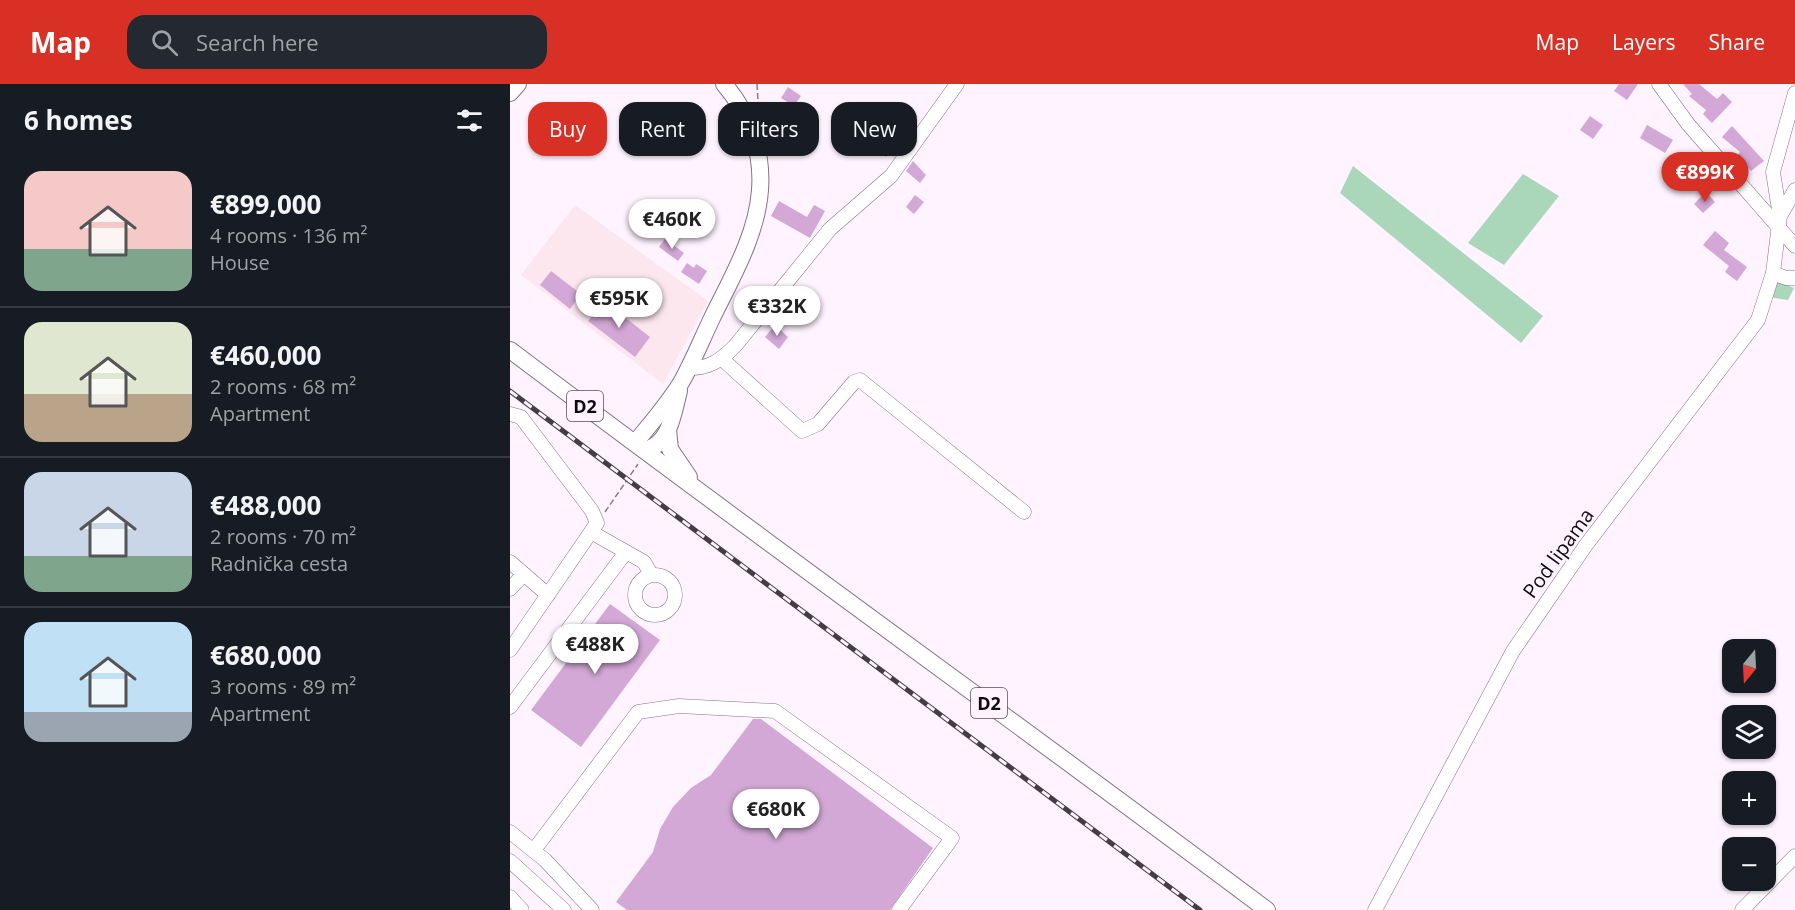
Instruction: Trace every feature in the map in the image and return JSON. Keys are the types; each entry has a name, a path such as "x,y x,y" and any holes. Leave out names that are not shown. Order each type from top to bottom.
{"main road":[{"path":"510,93 518,84"},
{"path":"639,446 685,375 746,245 760,191 760,167 749,121 724,84"},
{"name":"D2","path":"510,350 904,645 1060,755 1267,910"},
{"path":"639,446 660,443 668,430 685,375"},
{"path":"668,430 668,442 674,456 709,500"}],"street":[{"path":"685,375 722,359 735,346 830,229 891,176 957,84"},
{"path":"1659,84 1688,124 1779,223 1795,246"},
{"path":"1779,223 1773,172 1795,93"},
{"path":"1779,223 1795,190"},
{"name":"Pod lipama","path":"1374,910 1513,651 1586,545 1758,320 1773,273 1779,223"},
{"path":"1773,273 1786,278 1795,278"},
{"path":"722,359 802,431 818,424 854,382 860,380 1024,512"},
{"path":"510,650 594,527 592,511 521,417 512,414"},
{"path":"594,527 626,552 644,562 651,574"},
{"path":"510,707 626,552"},
{"path":"510,562 548,595"},
{"path":"510,589 524,574"},
{"path":"534,850 578,781 634,716 644,709 679,706 775,711 952,838 899,910"},
{"path":"510,832 534,850 592,910"},
{"path":"1742,910 1795,856"},
{"path":"510,861 564,910"},
{"path":"510,897 522,910"}],"path":[{"path":"594,527 629,480 639,446"}],"shaded area":[{"path":"575,205 708,301 663,384 521,275"}],"green space":[{"path":"1353,166 1543,316 1521,343 1340,193"},
{"path":"1523,174 1559,196 1504,265 1468,243"},
{"path":"1775,280 1794,288 1788,300 1774,298 1770,294"}],"building":[{"path":"1619,84 1638,84 1627,100 1614,91"},
{"path":"1683,84 1699,84 1717,99 1723,93 1732,102 1712,123 1703,114 1706,110 1689,96 1692,94"},
{"path":"788,87 801,96 797,102 788,102 781,98"},
{"path":"1590,116 1603,125 1593,139 1580,130"},
{"path":"1647,125 1673,140 1665,153 1640,138"},
{"path":"1732,126 1764,161 1751,171 1737,155 1740,152 1722,137"},
{"path":"913,161 926,175 920,183 906,171"},
{"path":"1706,192 1715,202 1703,213 1694,204"},
{"path":"915,195 924,202 914,214 906,207"},
{"path":"779,201 807,217 814,205 825,211 810,238 771,216"},
{"path":"1715,231 1729,243 1724,250 1747,267 1737,281 1725,272 1729,266 1703,245"},
{"path":"665,239 684,253 678,261 659,247"},
{"path":"687,263 694,268 696,264 707,271 699,284 681,272"},
{"path":"551,271 581,294 570,309 540,285"},
{"path":"604,301 650,337 635,357 588,321"},
{"path":"775,325 788,337 779,349 765,337"},
{"path":"610,604 660,640 581,747 531,710"},
{"path":"753,719 761,719 933,848 890,910 627,910 616,902 653,852 660,829 673,807 691,788 711,775"}],"railway":[{"path":"510,391 1200,910"}]}
